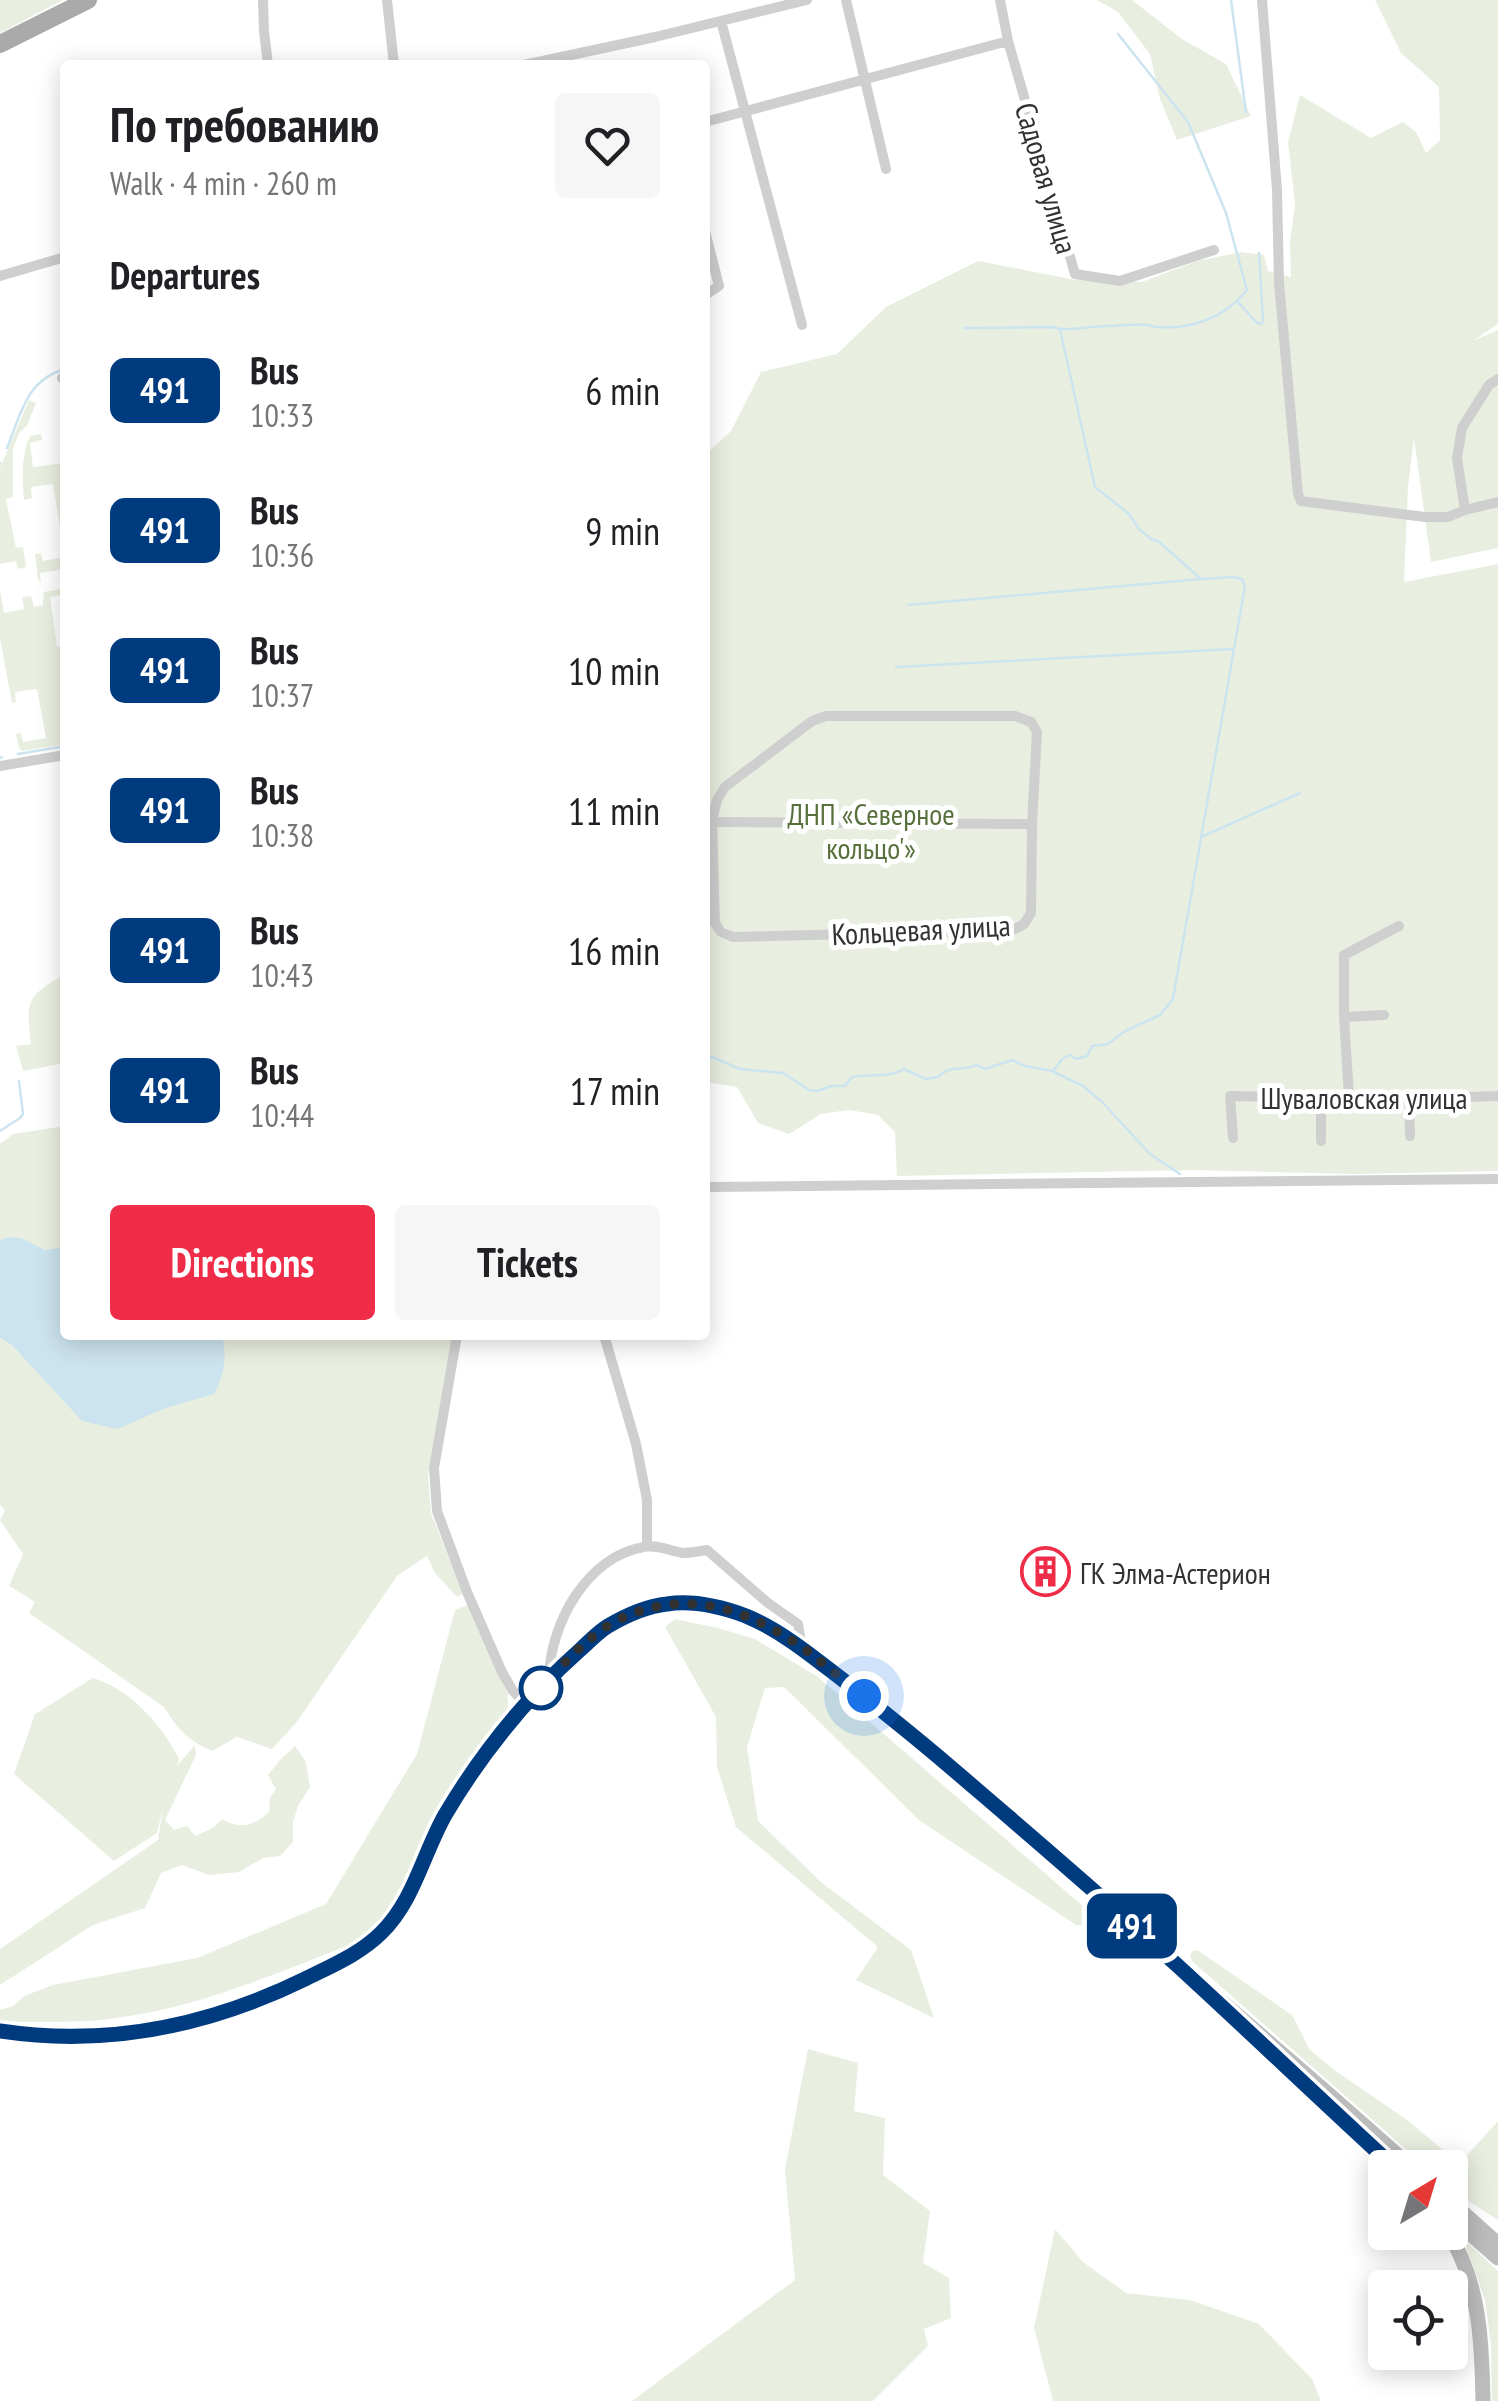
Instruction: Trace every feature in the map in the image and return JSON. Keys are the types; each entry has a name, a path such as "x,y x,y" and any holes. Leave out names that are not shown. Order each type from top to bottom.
{"main road":[{"path":"0,44 88,0"},
{"path":"0,2030 38,2036 98,2036 192,2022 286,1988 366,1946 400,1910 444,1818 484,1758 549,1679 606,1627 637,1612 668,1604 699,1604 752,1618 802,1648 900,1724 1392,2150"},
{"path":"1176,1964 1376,2150"},
{"path":"1468,2210 1498,2227"},
{"path":"1468,2216 1498,2244"},
{"path":"1468,2232 1498,2258"},
{"path":"1457,2250 1476,2302 1482,2344 1483,2401"}],"street":[{"path":"264,0 267,60"},
{"path":"386,0 393,60"},
{"path":"572,60 808,0"},
{"path":"846,0 886,169"},
{"name":"Садовая улица","path":"1000,0 1008,41 1075,274 1120,281 1214,250"},
{"path":"1262,0 1277,190 1279,282 1298,494 1308,502 1406,516 1448,517 1498,502"},
{"path":"720,22 802,325"},
{"path":"710,121 1008,41"},
{"path":"710,250 720,286 710,292"},
{"path":"0,276 60,258"},
{"path":"1465,510 1458,458 1462,428 1489,385 1498,379"},
{"name":"Кольцевая улица","path":"710,818 725,787 812,721 826,716 1015,716 1030,722 1037,732 1031,913 1024,924 1013,930 733,937 721,932 715,923 710,838"},
{"path":"0,766 60,755"},
{"path":"710,821 1032,824"},
{"path":"1350,1098 1344,955 1399,926"},
{"path":"1344,1017 1384,1015"},
{"name":"Шуваловская улица","path":"1233,1138 1230,1096 1409,1100 1498,1096"},
{"path":"1320,1141 1321,1098"},
{"path":"1409,1100 1410,1136"},
{"path":"710,1187 1498,1180"},
{"path":"456,1340 434,1468 437,1511 466,1592 502,1672 526,1704"},
{"path":"605,1340 640,1463 647,1500 647,1546"},
{"path":"549,1679 552,1646 572,1601 594,1573 618,1555 647,1546 686,1553 707,1550 798,1624 802,1648"}],"green space":[{"path":"0,0 63,0 0,33"},
{"path":"1097,0 1132,0 1182,39 1226,64 1251,116 1177,140 1160,99 1150,54 1118,12"},
{"name":"ДНП «Северное кольцо'»","path":"1375,0 1498,0 1498,324 1473,341 1498,330 1498,548 1431,562 1414,438 1404,582 1498,564 1498,1171 1353,1174 1193,1170 897,1176 895,1132 878,1115 849,1110 821,1114 789,1134 758,1123 737,1087 710,1083 710,450 731,431 761,372 837,354 886,307 978,261 1076,280 1142,282 1197,261 1241,252 1264,255 1268,271 1291,277 1295,204 1288,142 1300,95 1371,138 1403,122 1416,132 1426,153 1440,140 1439,87 1401,53"},
{"path":"29,400 36,403 13,449 13,497 6,499 16,548 23,547 26,567 18,569 16,561 0,564 0,468"},
{"path":"41,434 42,440 30,443 33,467 60,464 60,527 53,484 31,487 32,498 24,500 25,452 30,436"},
{"path":"41,553 43,561 60,558 60,570 40,573 41,582 35,554"},
{"path":"60,589 60,595 50,597 57,647 60,647 60,745 22,751 16,734 21,733 23,742 46,738 37,689 15,692 16,702 12,703 0,638 0,590 4,613 24,609 22,597 31,596 34,607 43,605 44,592"},
{"path":"60,977 60,1064 23,1071 16,1046 31,1044 29,1009 43,988"},
{"path":"60,1127 60,1248 41,1249 15,1237 0,1240 0,1144 13,1134"},
{"path":"60,1336 60,1340 452,1340 428,1475 431,1513 463,1594 457,1597 435,1573 427,1556 397,1576 296,1723 272,1749 237,1737 212,1751 197,1743 179,1728 164,1707 29,1613 35,1602 9,1586 23,1554 0,1520 5,1510 0,1505 0,1338 13,1345"},
{"path":"468,1605 508,1694 508,1710 441,1802 394,1903 367,1933 352,1944 294,1967 177,2006 102,2020 0,2022 0,2010 53,1985 197,1958 326,1904 417,1754 455,1610"},
{"path":"675,1619 755,1639 818,1677 1106,1926 1076,1925 919,1820 784,1687 765,1688 747,1747 758,1821 821,1882 911,1950 934,2018 856,1980 878,1947 736,1827 717,1767 716,1717 665,1627"},
{"path":"93,1678 119,1690 144,1710 172,1746 179,1759 177,1766 195,1745 196,1755 165,1820 174,1830 187,1826 196,1836 222,1819 241,1825 263,1817 269,1812 270,1798 276,1789 268,1775 295,1746 306,1762 310,1787 293,1822 293,1842 280,1856 263,1858 239,1872 209,1875 182,1865 161,1873 145,1908 93,1925 0,1985 0,1949 158,1840 163,1808 157,1833 114,1861 14,1774 35,1714"},
{"path":"1197,1950 1292,2015 1310,2050 1443,2150 1407,2150 1193,1962 1192,1951"},
{"path":"808,2049 858,2063 854,2111 885,2118 883,2175 930,2211 923,2263 949,2278 951,2318 924,2329 928,2346 873,2401 632,2401 795,2280 785,2169"},
{"path":"1498,2121 1498,2220 1468,2201 1468,2154"},
{"path":"1055,2229 1083,2262 1126,2293 1190,2300 1259,2324 1312,2379 1321,2401 1053,2401 1034,2328"},
{"path":"1468,2245 1498,2271 1498,2401 1492,2401 1485,2300"}],"water":[{"path":"21,1238 45,1250 60,1248 60,1340 223,1340 224,1365 214,1394 166,1408 117,1429 82,1421 12,1345 0,1338 0,1240"}],"waterway":[{"path":"1231,0 1246,112"},
{"path":"1060,329 1194,324 1218,315 1247,290 1226,213 1188,122 1118,34"},
{"path":"1238,302 1261,324 1259,253"},
{"path":"964,328 1060,329 1095,487 1200,578"},
{"path":"7,448 33,390 60,371"},
{"path":"710,1056 740,1069 783,1073 809,1090 818,1091 845,1086 852,1077 886,1075 904,1069 926,1079 952,1069 976,1065 985,1069 1012,1060 1053,1071 1062,1059 1070,1055 1076,1059 1087,1056 1092,1046 1108,1044 1125,1031 1160,1015 1173,999 1245,586 1242,579 1201,579 908,605"},
{"path":"896,667 1234,649"},
{"path":"18,754 60,747"},
{"path":"1201,837 1300,793"},
{"path":"1054,1072 1083,1086 1150,1154 1180,1174"},
{"path":"0,1131 23,1114 19,1081"}],"bus line":[{"name":"491","path":"0,2031 68,2038 114,2036 192,2022 286,1988 366,1946 400,1910 444,1818 484,1758 558,1670 606,1627 637,1612 668,1604 699,1604 752,1618 784,1636 900,1724 1176,1964 1375,2150"}],"place":[{"name":"ГК Элма-Астерион","path":"1045,1572"}],"route":[{"path":"541,1688 606,1627 637,1612 668,1604 699,1604 752,1618 802,1648 864,1696"}]}
